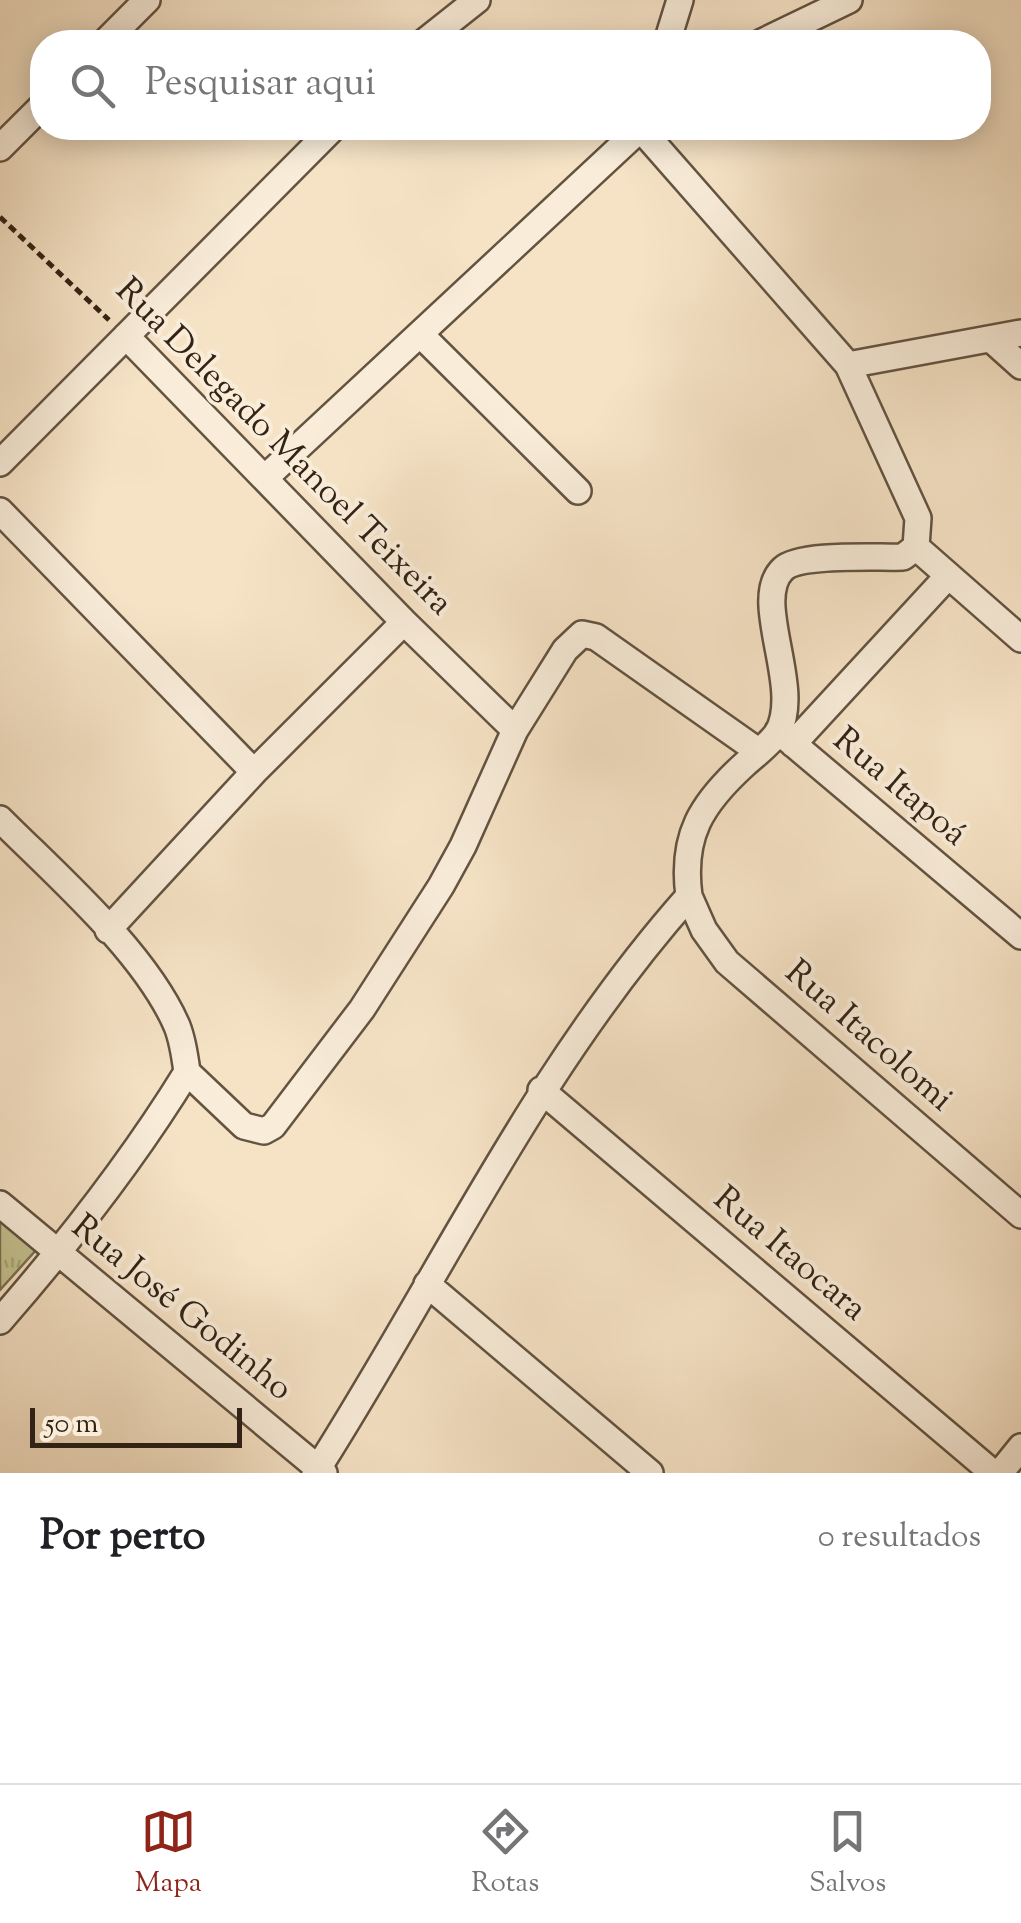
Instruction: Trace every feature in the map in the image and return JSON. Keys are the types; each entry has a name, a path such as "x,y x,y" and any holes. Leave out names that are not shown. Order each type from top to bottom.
{"street":[{"path":"117,30 147,0"},
{"path":"439,30 477,0"},
{"path":"671,30 680,0"},
{"path":"787,30 848,0"},
{"path":"0,148 30,118"},
{"path":"0,463 322,140"},
{"path":"264,478 627,140"},
{"path":"651,140 848,365 918,518 916,547 903,557 801,560 779,572 771,588 784,675 786,738"},
{"path":"848,365 1021,333"},
{"path":"420,334 578,492"},
{"name":"Rua Delegado Manoel Teixeira","path":"126,336 404,622 515,730"},
{"path":"992,340 1021,366"},
{"path":"0,511 254,772"},
{"path":"916,547 1021,640"},
{"path":"319,1471 541,1090 644,946 689,896 684,864 694,827 721,786 758,751 786,738 948,576"},
{"path":"108,930 254,772 404,622"},
{"path":"0,818 108,930 163,1002 177,1027 187,1072 244,1126 264,1131 273,1126 362,1009 441,886 515,730 565,650 582,634 596,637 758,751"},
{"name":"Rua Itapoá","path":"786,738 1021,936"},
{"name":"Rua Itacolomi","path":"689,896 704,930 728,962 1021,1215"},
{"path":"0,1321 58,1254 187,1072"},
{"name":"Rua Itaocara","path":"541,1090 996,1473"},
{"name":"Rua José Godinho","path":"0,1204 319,1471"},
{"path":"428,1284 650,1473"},
{"path":"996,1473 1021,1447"}],"path":[{"name":"Rua Delegado Manoel Teixeira","path":"0,217 126,336"}],"green space":[{"path":"0,1221 37,1249 0,1290"}]}
